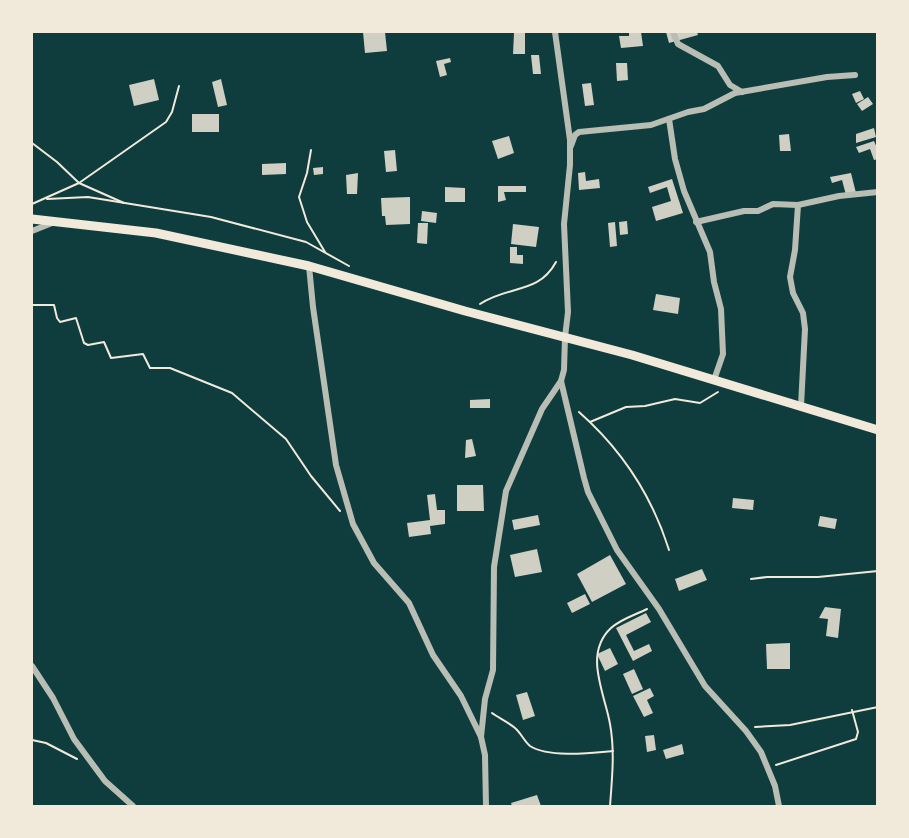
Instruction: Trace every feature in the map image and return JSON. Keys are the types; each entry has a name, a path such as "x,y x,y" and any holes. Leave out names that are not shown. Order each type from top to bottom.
{"main road":[{"path":"32,219 156,233 309,266 632,355 878,430"}],"street":[{"path":"481,737 492,670 494,567 506,491 542,409 561,381 564,370 568,312 564,224 570,149 555,32"},
{"path":"673,32 678,44 718,66 730,85 743,92"},
{"path":"570,149 575,135 579,132 651,125 705,109 735,93 827,77 855,75"},
{"path":"669,119 675,159 696,222 710,252 721,309 723,354 714,380"},
{"path":"696,222 744,211 758,211 773,204 798,205 838,196 878,192"},
{"path":"798,205 795,250 790,277 793,292 803,314 805,329 801,406"},
{"path":"32,231 55,222"},
{"path":"309,266 332,446 353,524 374,563 409,603 433,655 461,696 481,737 485,755 486,807"},
{"path":"561,381 588,492 617,550 656,605 705,686 743,728 761,752 775,786 779,807"},
{"path":"32,666 53,698 74,740 105,781 133,807"}],"path":[{"path":"32,204 79,183 166,122 172,112 179,86"},
{"path":"32,143 79,183 130,205"},
{"path":"311,150 307,173 299,197 307,222 325,252"},
{"path":"46,199 88,197 211,217 306,242 349,266"},
{"path":"462,310 478,305 490,297 533,285 544,279 564,246"},
{"path":"32,305 54,305 60,322 76,318 84,343 87,345 104,342 111,358 143,354 150,368 170,368 232,393 286,439 311,476 344,516"},
{"path":"590,422 626,407 645,406 675,399 700,403 731,385"},
{"path":"565,400 590,422 627,462 653,510 669,550"},
{"path":"751,579 878,572"},
{"path":"610,807 613,751 610,724 597,667 597,654 606,633 612,627 656,605"},
{"path":"743,728 790,725 852,710 878,707"},
{"path":"484,708 516,729 532,747 559,753 613,751"},
{"path":"767,768 856,739 858,732 852,710"},
{"path":"32,740 46,743 70,754 79,761"}],"building":[{"path":"363,32 385,32 387,51 365,53"},
{"path":"629,32 641,32 643,46 621,48 619,36 629,36"},
{"path":"666,32 697,32 698,35 669,43"},
{"path":"514,33 525,33 525,54 513,54"},
{"path":"531,55 539,55 541,74 533,74"},
{"path":"450,58 451,62 444,64 447,75 440,77 436,61"},
{"path":"616,63 627,63 628,80 617,81"},
{"path":"154,79 159,100 134,106 129,85"},
{"path":"221,79 227,105 218,107 212,82"},
{"path":"591,83 594,105 585,106 582,84"},
{"path":"860,91 864,99 856,103 852,94"},
{"path":"868,97 873,104 862,111 857,104"},
{"path":"192,114 219,114 219,132 192,132"},
{"path":"874,128 876,137 856,143 856,134"},
{"path":"789,134 791,151 780,151 779,135"},
{"path":"509,136 514,153 498,159 492,141"},
{"path":"874,141 878,150 878,159 874,160 870,149 859,153 856,147"},
{"path":"395,150 397,171 386,172 384,151"},
{"path":"286,163 286,174 262,175 262,164"},
{"path":"323,167 323,174 314,175 313,168"},
{"path":"585,172 586,181 599,179 600,188 579,190 578,173"},
{"path":"358,173 357,194 347,194 346,175"},
{"path":"851,173 856,193 846,195 842,180 832,183 830,177"},
{"path":"672,179 683,213 656,221 652,207 671,201 667,187 650,193 648,187"},
{"path":"498,186 526,186 526,192 504,192 506,200 498,202"},
{"path":"445,187 465,188 465,202 445,202"},
{"path":"410,197 410,224 386,225 385,216 382,216 381,198"},
{"path":"422,211 437,213 436,223 421,221"},
{"path":"627,221 628,234 620,235 619,222"},
{"path":"615,222 617,246 610,247 608,223"},
{"path":"418,223 428,223 427,244 417,243"},
{"path":"513,224 539,227 536,247 511,244"},
{"path":"510,247 517,247 517,255 523,255 523,264 510,263"},
{"path":"656,294 680,298 678,314 653,310"},
{"path":"490,399 490,408 470,408 470,400"},
{"path":"472,439 476,456 465,458 466,440"},
{"path":"457,485 483,485 484,511 457,511"},
{"path":"435,494 437,510 445,510 445,524 430,526 431,534 409,537 407,523 430,520 427,495"},
{"path":"733,498 754,500 753,510 732,508"},
{"path":"538,515 540,525 514,530 512,520"},
{"path":"820,516 837,519 835,529 818,526"},
{"path":"537,549 542,572 515,577 510,555"},
{"path":"610,555 626,584 592,602 577,574"},
{"path":"702,569 707,580 679,591 675,579"},
{"path":"585,594 590,604 572,613 567,603"},
{"path":"825,607 841,609 838,638 826,636 828,619 819,618"},
{"path":"646,613 651,622 626,635 634,651 649,644 652,651 633,661 616,628"},
{"path":"790,643 790,669 767,669 766,644"},
{"path":"610,648 618,664 605,671 597,654"},
{"path":"634,669 643,689 632,694 623,674"},
{"path":"650,688 654,696 647,700 653,713 644,717 633,696"},
{"path":"527,692 535,716 523,720 516,695"},
{"path":"654,735 656,750 647,752 645,736"},
{"path":"682,744 684,754 666,759 663,750"},
{"path":"537,795 541,806 512,806 511,803"}]}
